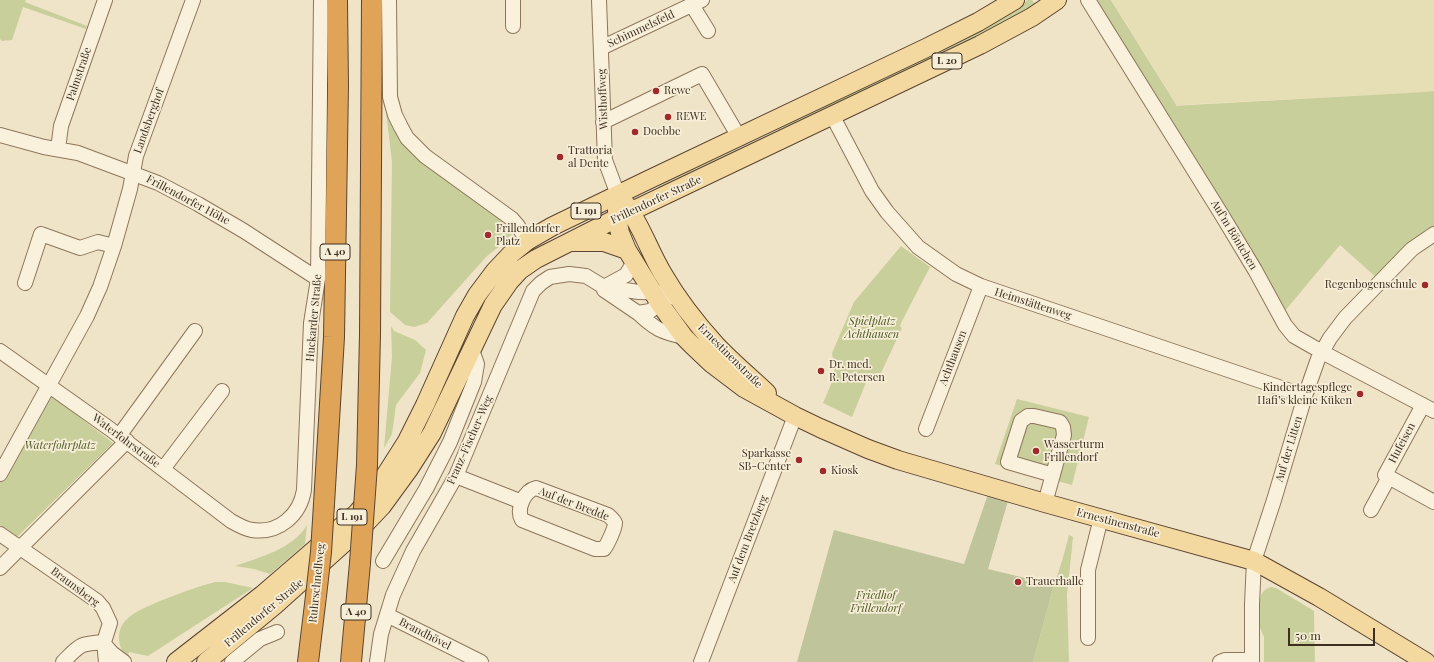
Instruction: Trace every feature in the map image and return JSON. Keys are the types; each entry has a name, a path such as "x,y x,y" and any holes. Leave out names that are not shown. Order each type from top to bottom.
{"highway":[{"name":"Ruhrschnellweg","path":"308,662 321,552 334,337 338,85 337,0"},
{"name":"A 40","path":"351,662 367,465 370,318 372,0"}],"main road":[{"name":"Frillendorfer Straße","path":"176,662 262,595 357,513 374,493 413,430 465,316 495,271 511,254 527,241 553,226 926,48 984,19 1016,0"},
{"name":"Frillendorfer Straße","path":"206,662 275,605 366,523 382,506 409,469 432,433 493,305 509,282 527,264 568,242 980,45 1032,17 1057,0"},
{"name":"Ernestinenstraße","path":"618,195 624,215 689,314 716,345 772,398 795,416"},
{"name":"Ernestinenstraße","path":"624,215 620,233 631,256 656,298 684,337 711,363 744,388 795,416 868,449 898,460 1045,503 1254,561 1319,597 1426,662"},
{"name":"L 191","path":"568,242 604,242 631,256"}],"street":[{"name":"Palmstraße","path":"58,149 61,126 105,0"},
{"name":"Landsberghof","path":"49,385 87,316 100,287 114,246 130,189 136,156 193,0"},
{"name":"Huckarder Straße","path":"252,530 263,530 279,526 291,517 303,498 311,323 318,279 322,0"},
{"path":"389,0 390,97 395,115 407,138 425,156 512,220 518,226 527,241"},
{"path":"513,0 513,26"},
{"name":"Wisthoffweg","path":"599,0 605,160 618,195"},
{"name":"Auf'm Böntchen","path":"1088,0 1220,212 1255,270 1285,325 1294,336 1428,408"},
{"path":"697,3 708,31"},
{"name":"Schimmelsfeld","path":"601,48 697,3"},
{"path":"603,122 702,74 739,137"},
{"name":"Heimstättenweg","path":"832,115 872,191 887,212 918,247 956,274 981,286 1305,396"},
{"name":"Frillendorfer Höhe","path":"0,135 44,147 78,153 158,182 244,231 318,279"},
{"path":"25,283 40,234 80,248 98,242 114,246"},
{"name":"Auf der Litten","path":"1252,661 1254,561 1314,370 1330,338 1345,318 1412,249 1434,234"},
{"path":"604,287 626,275 631,256"},
{"name":"Franz-Fischer-Weg","path":"377,662 381,634 393,595 413,551 456,476 533,291 541,282 550,277 569,274 586,276 604,287 656,298 675,293"},
{"name":"Achthausen","path":"926,429 981,286"},
{"name":"Franz-Fischer-Weg","path":"604,287 604,290 665,333 684,337"},
{"name":"Franz-Fischer-Weg","path":"638,313 650,311 656,298"},
{"path":"0,568 123,439 195,331"},
{"path":"383,561 426,489 450,442 474,382 477,364 472,350"},
{"name":"Waterfohrstraße","path":"0,351 123,439 231,521 252,530"},
{"path":"0,474 49,385"},
{"path":"163,469 222,391"},
{"name":"Hufeisen","path":"1428,408 1385,475 1432,497"},
{"name":"Auf dem Bretzberg","path":"701,662 795,416"},
{"path":"1045,503 1053,475 1064,435 1063,427 1060,422 1028,416 1021,421 1008,462 1053,475"},
{"name":"Auf der Bredde","path":"456,476 522,502"},
{"path":"1371,510 1389,477"},
{"name":"Auf der Bredde","path":"531,489 541,489 608,515 615,522 604,549 595,549 522,520 520,510 522,502 527,492 531,489"},
{"path":"1088,638 1088,570 1101,518"},
{"path":"0,534 20,548"},
{"name":"Braunsberg","path":"20,548 97,601 104,608 110,623 105,644 106,662"},
{"name":"Brandhövel","path":"387,614 461,658 481,662"},
{"path":"232,662 260,639 277,632"},
{"path":"63,662 80,645 86,643 105,644 112,653 124,662"},
{"path":"1220,662 1225,660 1252,661"}],"shaded area":[{"path":"1112,0 1434,0 1434,91 1177,105"}],"green space":[{"path":"0,0 26,0 25,2 87,26 86,29 23,7 12,40 2,41 0,39"},
{"path":"1028,0 1032,0 1037,6 1007,24 661,190 659,186 776,131 809,111 1003,16"},
{"path":"1088,0 1111,0 1177,106 1434,91 1434,228 1379,280 1340,245 1284,312"},
{"path":"384,95 390,117 512,226 513,233 487,256 427,323 414,327 405,325 390,312 392,162"},
{"name":"Spielplatz Achthausen","path":"901,246 930,267 902,321 900,326 902,328 881,373 869,375 852,417 823,403 835,375 832,353 854,302"},
{"path":"391,326 394,331 415,340 426,350 420,373 396,405 392,434 384,448 392,357"},
{"name":"Waterfohrplatz","path":"49,394 113,443 17,537 0,525 0,482"},
{"path":"1017,399 1089,417 1072,485 995,464"},
{"name":"Friedhof Frillendorf","path":"988,494 1008,501 988,569 1054,585 1033,662 797,662 834,530 964,564"},
{"path":"307,525 305,544 270,574 254,569 235,566 285,546 301,533"},
{"path":"1069,535 1073,537 1067,595 1069,662 1033,662 1054,585"},
{"path":"215,582 225,582 253,588 148,656 129,652 128,658 124,654 120,644 119,633 124,622 128,618 143,608 194,588"},
{"path":"1271,587 1276,588 1314,611 1315,662 1264,662 1264,637 1260,628 1260,599 1262,593"}],"place":[{"name":"Rewe","path":"656,91"},
{"name":"REWE","path":"668,117"},
{"name":"Doebbe","path":"635,132"},
{"name":"Trattoria al Dente","path":"560,157"},
{"name":"Frillendorfer Platz","path":"488,235"},
{"name":"Regenbogenschule","path":"1425,285"},
{"name":"Dr. med. R. Petersen","path":"821,371"},
{"name":"Kindertagespflege Hafi’s kleine Küken","path":"1360,394"},
{"name":"Wasserturm Frillendorf","path":"1036,451"},
{"name":"Sparkasse SB-Center","path":"799,460"},
{"name":"Kiosk","path":"823,471"},
{"name":"Trauerhalle","path":"1018,582"}]}
